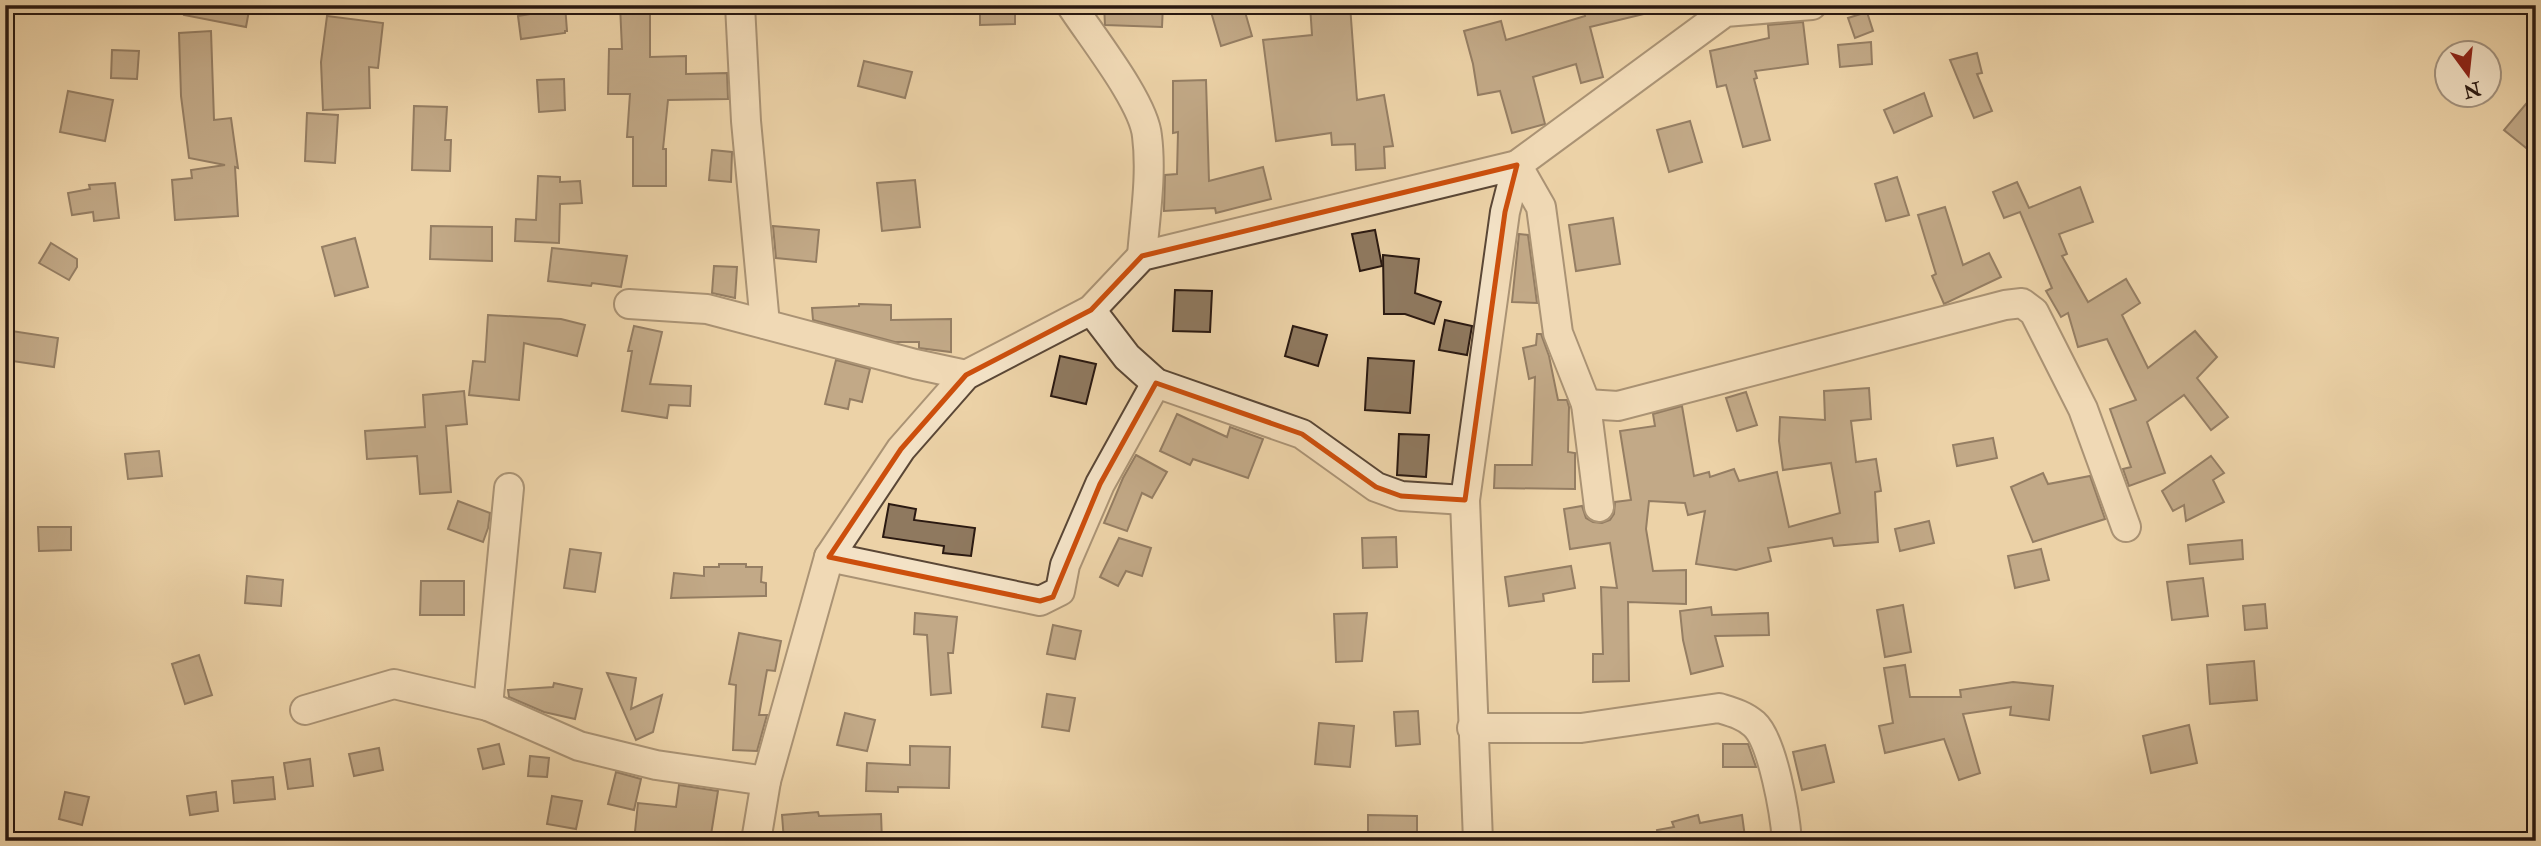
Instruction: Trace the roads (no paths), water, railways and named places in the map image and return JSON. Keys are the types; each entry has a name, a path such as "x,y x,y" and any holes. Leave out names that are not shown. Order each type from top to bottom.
{"street":[{"path":"740,5 746,121 765,324"},
{"path":"1071,5 1136,104 1147,134 1148,178 1142,256"},
{"path":"755,841 766,781 829,557 901,449 966,375 1091,310 1142,256 1517,165 1724,9 1812,5"},
{"path":"1517,165 1541,207 1558,333 1586,404 1599,507"},
{"path":"1478,841 1465,500 1505,212 1517,165"},
{"path":"1586,404 1618,406 2022,303 2034,312 2083,409 2126,527"},
{"path":"629,304 707,309 966,375"},
{"path":"1091,310 1127,356 1156,383 1302,434 1376,487 1401,496 1465,500"},
{"path":"829,557 1040,601 1053,597 1060,591 1065,565 1100,484 1156,383"},
{"path":"488,706 509,488"},
{"path":"305,710 394,684 488,706 579,746 656,765 766,781"},
{"path":"1472,727 1581,728 1719,708 1739,714 1756,725 1770,749 1787,841"}]}
